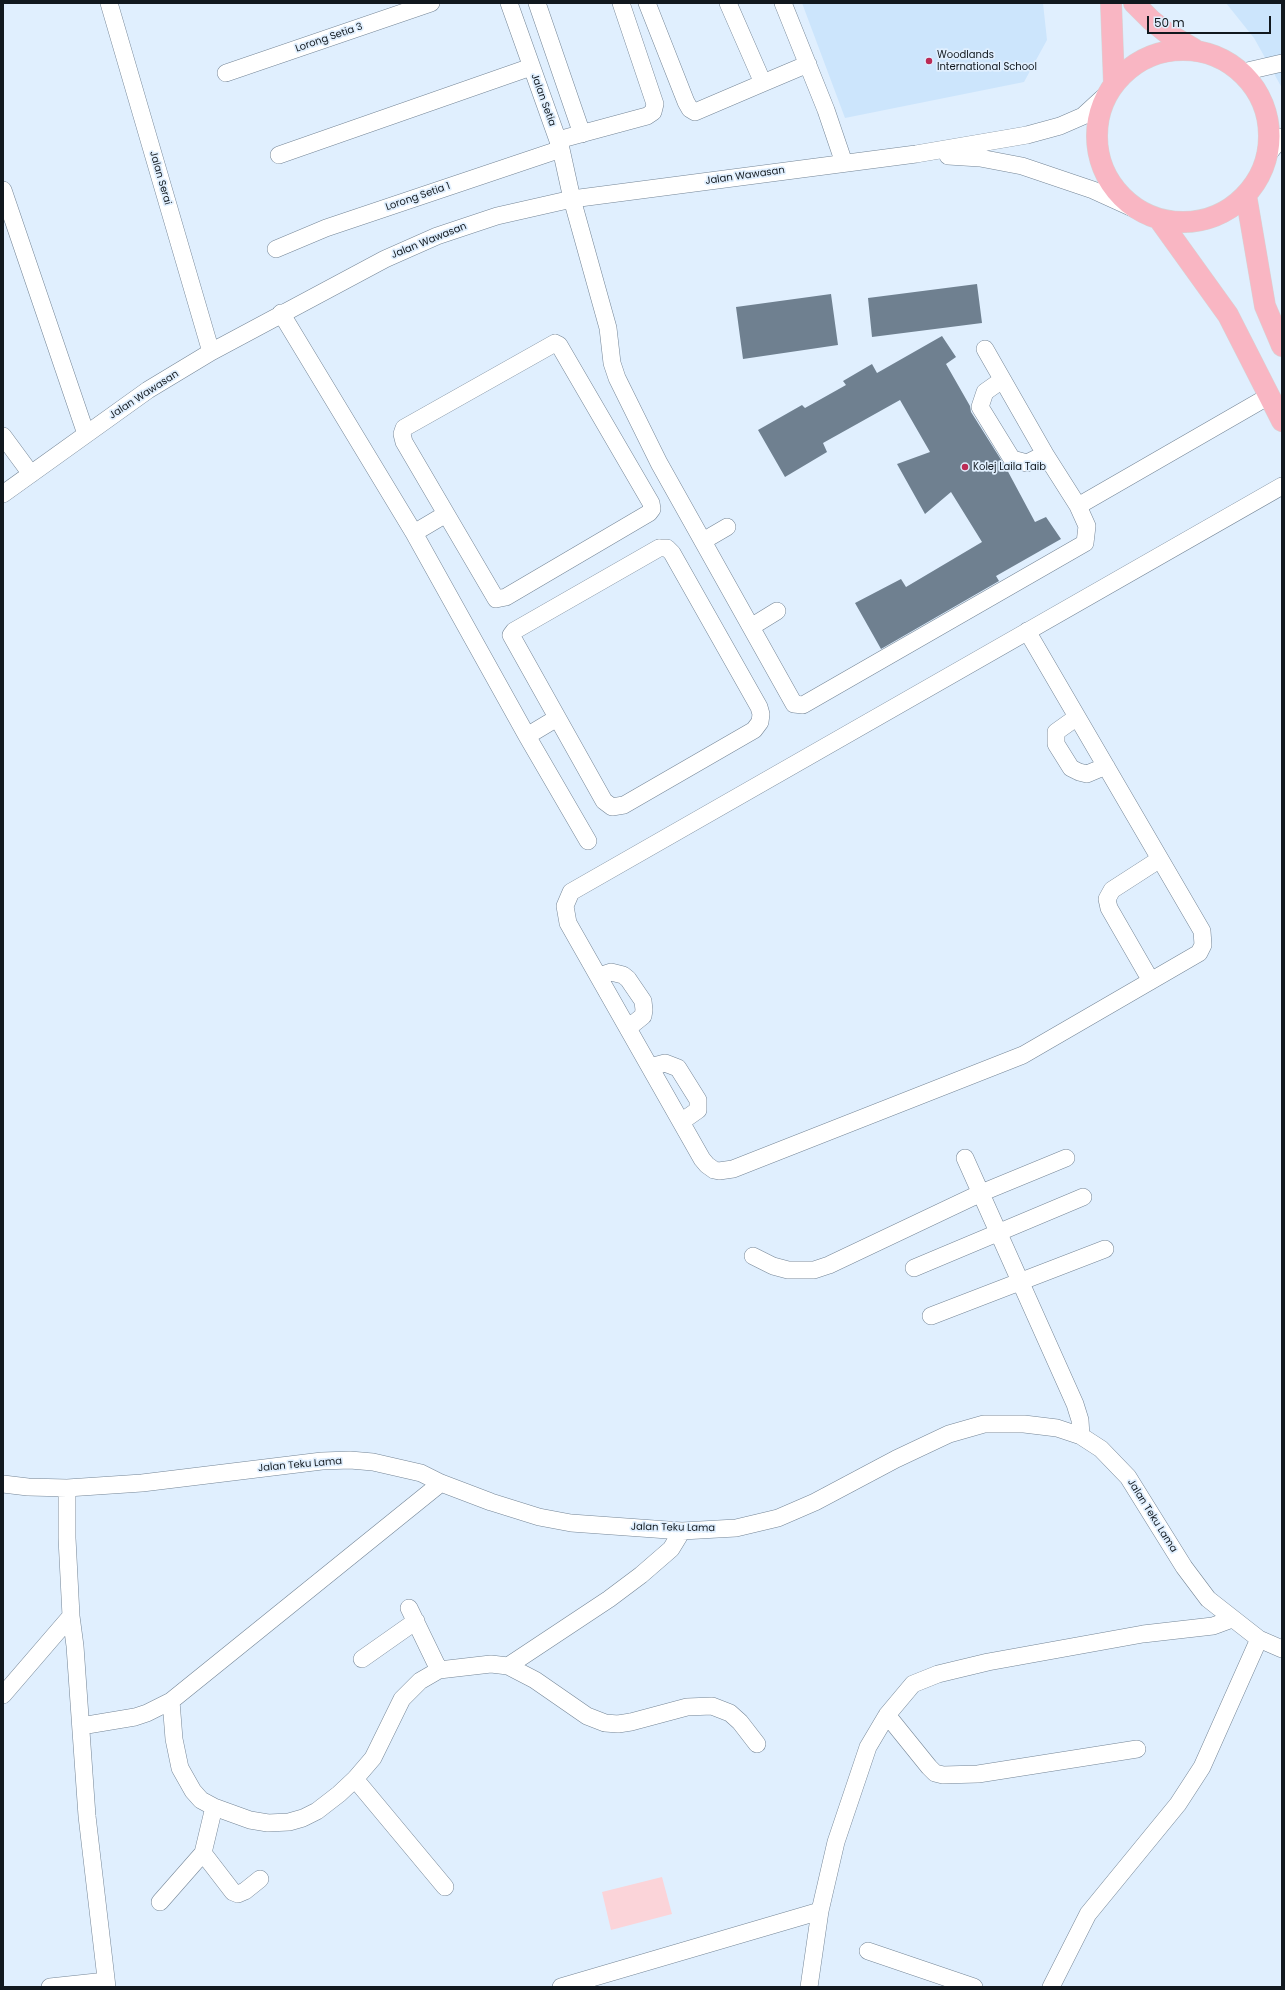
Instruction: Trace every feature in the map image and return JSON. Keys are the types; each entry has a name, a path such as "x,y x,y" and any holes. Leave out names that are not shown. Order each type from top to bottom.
{"main road":[{"path":"1110,89 1111,3"},
{"path":"1134,3 1156,25 1194,49 1221,57 1243,72 1261,96 1270,124 1269,153 1260,176 1246,195 1228,210 1206,219 1182,223 1159,219 1137,210 1119,195 1104,172 1097,147 1097,120 1110,89 1136,62 1164,51 1194,49"},
{"path":"1246,195 1265,306 1282,346"},
{"path":"1159,219 1228,315 1282,422"}],"street":[{"name":"Jalan Serai","path":"109,3 211,352"},
{"name":"Lorong Setia 3","path":"226,73 432,3"},
{"name":"Jalan Setia","path":"508,3 559,145 572,200 608,328 612,363 616,378 659,463 794,704 803,705 1085,544 1087,526 1078,506"},
{"path":"537,3 582,134"},
{"name":"Lorong Setia 1","path":"276,249 326,228 559,145 582,134 647,116 653,112 655,108 621,3"},
{"path":"647,3 690,109 695,112 808,64"},
{"path":"728,3 763,83"},
{"path":"783,3 826,110 844,163"},
{"path":"1243,72 1282,63"},
{"path":"279,155 531,67"},
{"path":"916,154 1027,135 1060,126 1083,116 1110,89"},
{"path":"1269,153 1282,137"},
{"name":"Jalan Wawasan","path":"3,494 148,390 211,352 281,313 385,259 436,236 497,216 572,200 916,154"},
{"path":"916,154 980,158 1022,166 1093,190 1137,210"},
{"path":"3,190 86,434"},
{"path":"281,313 414,533 527,736 588,841"},
{"path":"555,343 563,352 651,503 652,509 649,513 501,599 496,598 492,593 446,514 404,442 402,434 404,428 555,343"},
{"path":"985,349 1045,454 1078,506 1269,396"},
{"path":"1002,380 985,392 980,407 1012,459 1027,463 1045,454"},
{"path":"3,436 31,474"},
{"path":"1027,631 1202,931 1203,945 1198,953 1023,1055 733,1169 719,1171 707,1165 568,923 565,906 571,892 1027,631 1282,486"},
{"path":"414,533 446,514"},
{"path":"703,541 727,528"},
{"path":"659,548 667,548 759,707 761,714 760,722 754,730 624,805 612,807 604,801 557,718 513,641 512,635 514,631 659,548"},
{"path":"751,627 777,611"},
{"path":"1077,717 1056,732 1056,744 1071,768 1079,772 1087,774 1106,766"},
{"path":"527,736 557,718"},
{"path":"1151,981 1109,908 1107,899 1112,890 1160,859"},
{"path":"599,976 611,972 623,975 628,979 643,1001 643,1016 628,1028"},
{"path":"650,1067 664,1063 678,1068 698,1100 698,1110 681,1122"},
{"path":"965,1158 1075,1404 1080,1420 1081,1436"},
{"path":"753,1256 773,1266 788,1270 814,1270 829,1265 980,1193 1066,1158"},
{"path":"914,1268 1083,1197"},
{"path":"931,1316 1105,1249"},
{"name":"Jalan Teku Lama","path":"3,1484 28,1487 67,1488 142,1482 322,1461 350,1460 373,1462 421,1473 441,1483 539,1517 571,1523 682,1530 736,1528 778,1518 815,1502 896,1459 949,1434 984,1424 1024,1424 1057,1428 1081,1436 1101,1449 1128,1477 1184,1567 1208,1599 1259,1639 1282,1649"},
{"path":"81,1726 135,1717 147,1713 171,1701 441,1483"},
{"path":"50,1987 106,1984 88,1816 75,1646 71,1616 67,1538 67,1488"},
{"path":"508,1666 609,1599 642,1575 675,1544 682,1530"},
{"path":"362,1659 413,1615 439,1670"},
{"path":"3,1695 71,1616"},
{"path":"809,1987 820,1911 841,1828 868,1747 886,1715 913,1684 938,1674 988,1662 1142,1634 1213,1626 1232,1619"},
{"path":"1051,1987 1088,1914 1178,1804 1202,1767 1259,1639"},
{"path":"171,1701 174,1739 180,1768 193,1791 201,1800 214,1807 250,1820 268,1823 289,1822 317,1811 355,1780 373,1758 402,1699 420,1681 439,1670 492,1664 508,1666 535,1680 587,1716 605,1723 618,1724 631,1722 687,1706 712,1706 730,1713 740,1722 757,1744"},
{"path":"886,1715 929,1767 935,1772 943,1775 978,1774 1137,1749"},
{"path":"355,1780 445,1887"},
{"path":"160,1902 203,1853 214,1807"},
{"path":"203,1853 233,1892 238,1894 245,1891 260,1879"},
{"path":"561,1987 820,1911"},
{"path":"868,1951 974,1987"}],"shaded area":[{"name":"Woodlands International School","path":"802,3 1043,3 1047,40 1024,82 845,118"},
{"path":"1226,3 1282,3 1282,88 1254,38"},
{"path":"662,1877 672,1914 611,1930 602,1892"}],"building":[{"path":"977,284 982,323 872,337 868,298"},
{"path":"831,294 838,345 743,359 736,307"},
{"path":"942,336 956,357 946,364 970,406 971,412 1005,466 1035,522 1046,517 1061,539 996,576 999,581 881,649 855,603 901,579 906,587 982,542 951,492 925,514 897,464 930,452 900,400 823,443 827,452 785,477 758,430 802,405 805,408 846,385 843,381 872,364 877,373"}],"place":[{"name":"Woodlands International School","path":"929,61"},
{"name":"Kolej Laila Taib","path":"965,467"}]}
